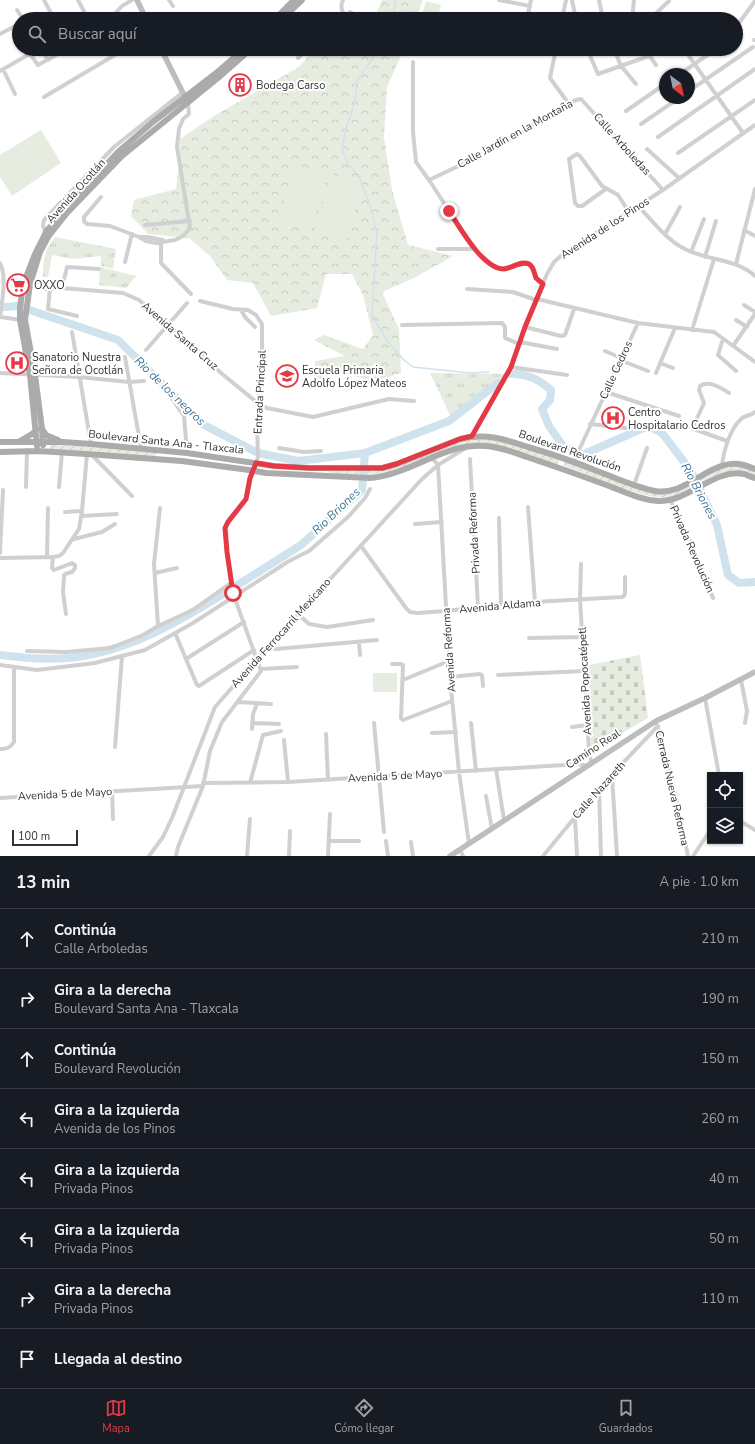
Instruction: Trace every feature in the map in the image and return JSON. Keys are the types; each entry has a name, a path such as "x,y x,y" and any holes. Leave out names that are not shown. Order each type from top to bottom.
{"main road":[{"path":"137,0 143,12"},
{"path":"282,12 294,0"},
{"path":"289,12 302,0"},
{"path":"164,56 185,97"},
{"name":"Avenida Ocotlán","path":"41,451 33,375 23,320 23,285 35,254 46,232 64,210 118,152 154,121 236,56"},
{"name":"Avenida Ocotlán","path":"24,301 40,252 48,237 67,213 122,156 185,97 218,78 243,56"},
{"path":"19,442 26,439 39,429 46,435 64,442"},
{"name":"Boulevard Revolución","path":"377,468 396,464 460,439 472,436 482,436 501,438 562,457 575,458 634,485 657,491 666,491 681,487 711,471 730,464 741,464 755,469"},
{"name":"Boulevard Santa Ana - Tlaxcala","path":"0,442 64,442 141,448 257,460 274,466 310,468 377,468"},
{"name":"Boulevard Revolución","path":"377,477 394,474 432,458 466,448 483,446 497,447 558,467 637,497 659,501 670,500 684,495 723,476 743,474 755,478"},
{"name":"Boulevard Santa Ana - Tlaxcala","path":"0,452 62,452 182,461 266,473 328,477 377,477"},
{"path":"161,460 161,455 178,452"},
{"path":"558,467 562,457"},
{"path":"310,468 310,476"},
{"path":"328,468 328,477"},
{"name":"Camino Real","path":"450,856 591,762 657,724 755,672"}],"street":[{"path":"44,0 50,12"},
{"path":"78,0 84,12"},
{"path":"116,12 132,0"},
{"path":"170,0 173,6"},
{"path":"342,0 341,8 344,12"},
{"path":"499,0 530,6"},
{"path":"529,12 531,0"},
{"path":"563,12 566,0"},
{"path":"572,0 575,12"},
{"path":"599,0 602,12"},
{"path":"633,12 634,0"},
{"path":"743,17 755,1"},
{"path":"657,12 669,2"},
{"path":"0,34 12,28"},
{"path":"743,54 753,47"},
{"path":"15,94 2,70 26,56"},
{"path":"31,56 38,65 55,56"},
{"path":"45,56 48,60"},
{"path":"44,97 113,56"},
{"path":"555,56 550,78 569,104"},
{"path":"590,56 598,74 649,56 656,65"},
{"path":"617,56 621,66 636,84"},
{"path":"689,56 743,133"},
{"path":"688,68 706,56"},
{"path":"695,87 740,56"},
{"path":"413,62 413,132 416,162 474,250 494,267 502,269 522,263 528,263 532,266 537,279 543,284"},
{"path":"658,137 755,69"},
{"path":"626,111 659,88"},
{"path":"101,197 84,217 84,221 88,224 110,226 139,237 163,241 175,240 183,236 190,228 177,147 183,119 189,114 185,97"},
{"name":"Calle Jardín en la Montaña","path":"429,180 484,154 576,100 581,99"},
{"name":"Calle Arboledas","path":"581,99 663,190"},
{"path":"678,153 755,100"},
{"path":"642,124 670,104"},
{"name":"Avenida de los Pinos","path":"472,436 511,367 525,327 554,262 563,254 663,190 755,125"},
{"path":"647,149 679,178"},
{"path":"606,189 582,206 578,206 575,203 569,159 577,154 580,156 602,186 618,195 629,212"},
{"path":"736,264 755,192"},
{"path":"638,206 664,234 683,248 705,257 736,264 755,276"},
{"path":"664,234 680,206"},
{"path":"691,252 704,219"},
{"path":"145,225 190,221"},
{"path":"705,257 716,221"},
{"path":"744,230 755,236"},
{"path":"125,262 132,234"},
{"path":"163,241 161,263 191,294"},
{"path":"438,249 474,250"},
{"path":"692,330 714,259"},
{"path":"0,263 2,272 0,317 23,320"},
{"path":"62,288 67,267 99,269"},
{"path":"50,288 48,309 78,316"},
{"name":"Avenida Santa Cruz","path":"42,289 62,288 122,293 139,300 259,404"},
{"path":"467,289 513,292 537,300 638,323 714,332 755,362"},
{"path":"200,302 240,310 255,327"},
{"path":"146,350 187,303"},
{"path":"734,346 755,313 744,305"},
{"path":"525,327 561,336 566,335 574,309"},
{"name":"Entrada Principal","path":"240,310 248,310 256,315 262,324 257,460 253,471"},
{"path":"736,320 747,327"},
{"path":"402,326 502,323 506,327 505,338 520,343 557,349"},
{"name":"Calle Cedros","path":"575,458 638,323"},
{"path":"656,372 675,328"},
{"path":"72,332 91,444"},
{"path":"724,339 718,355 736,371"},
{"path":"605,351 648,371"},
{"path":"125,357 141,448"},
{"path":"660,363 673,368"},
{"path":"511,367 567,376"},
{"path":"0,374 79,377 129,382 144,381"},
{"path":"727,441 694,429 694,427 704,403 700,386 704,383 708,383 729,393"},
{"path":"606,392 679,416"},
{"path":"171,397 184,416 187,453"},
{"path":"259,404 267,408 310,417 389,399 414,401"},
{"path":"722,467 727,441 740,419 755,412"},
{"path":"590,424 626,428"},
{"path":"279,448 304,452 321,451"},
{"name":"Avenida Ferrocarril Mexicano","path":"149,856 163,836 216,707 257,659 422,479 438,465 466,448"},
{"path":"634,485 647,448"},
{"path":"26,487 27,451"},
{"path":"60,487 62,452"},
{"path":"89,454 132,496"},
{"path":"0,558 53,557 64,554 79,529 89,454"},
{"path":"432,458 438,465"},
{"name":"Privada Reforma","path":"470,459 478,607"},
{"name":"Avenida Reforma","path":"438,465 450,677 469,844"},
{"path":"176,856 203,785 210,751 222,722 261,671 234,597 225,528 246,499 253,471"},
{"path":"0,664 37,670 95,663 145,650 193,623 289,562 309,551 348,517 365,498 370,489"},
{"path":"0,553 3,490"},
{"name":"Privada Revolución","path":"670,500 701,567 713,598"},
{"path":"528,507 535,602"},
{"path":"47,557 48,508"},
{"path":"158,626 154,564 160,508"},
{"path":"65,512 117,514"},
{"path":"499,518 501,604"},
{"path":"415,524 442,522"},
{"path":"73,539 102,532 115,524"},
{"name":"Avenida Aldama","path":"361,546 406,608 410,612 416,613 501,604 624,596 625,577"},
{"path":"53,557 52,568 54,570 72,562 75,565 72,572 65,574 64,576 63,592 66,614"},
{"name":"Avenida Popocatépetl","path":"581,564 580,599 589,751 591,762"},
{"path":"155,573 177,568"},
{"path":"28,651 66,652 111,648 193,610 231,583"},
{"path":"298,614 309,624 327,627 373,620"},
{"path":"186,659 244,622"},
{"path":"175,633 197,685 199,686 254,650"},
{"path":"528,638 582,637"},
{"path":"268,648 276,649 377,640"},
{"path":"359,642 360,655"},
{"path":"115,747 122,656"},
{"path":"403,680 449,661"},
{"path":"392,664 403,665 401,718 403,720 452,701"},
{"path":"261,669 297,666"},
{"path":"0,749 6,749 14,742 14,667"},
{"path":"498,675 584,670"},
{"path":"450,677 480,674 482,675 483,686"},
{"path":"741,680 747,711 745,723"},
{"path":"705,698 718,772"},
{"path":"238,702 271,704"},
{"path":"252,729 253,714 257,704"},
{"path":"252,723 279,724"},
{"path":"374,723 384,832"},
{"path":"471,723 476,771"},
{"name":"Calle Nazareth","path":"543,856 599,788 657,724"},
{"name":"Cerrada Nueva Reforma","path":"657,724 674,788 688,856"},
{"path":"572,727 588,726"},
{"path":"250,783 262,738 266,734 281,731"},
{"path":"432,733 456,732"},
{"path":"326,734 328,779"},
{"path":"284,740 288,782"},
{"name":"Avenida 5 de Mayo","path":"0,798 203,785 380,777 580,764 586,766"},
{"path":"496,770 504,820"},
{"path":"612,774 618,856"},
{"path":"599,788 602,856"},
{"path":"112,791 113,819"},
{"path":"486,796 492,829"},
{"path":"328,856 330,814"},
{"path":"575,817 577,856"},
{"path":"247,856 250,819"},
{"path":"743,823 755,830"},
{"path":"289,856 290,831"},
{"path":"693,856 707,835"},
{"path":"329,840 359,841"},
{"path":"386,841 388,856"},
{"path":"411,842 413,856"},
{"path":"460,850 463,856"}],"green space":[{"path":"382,0 423,0 419,12 377,12"},
{"path":"426,1 441,5 439,12 423,12"},
{"path":"308,56 401,56 387,87 384,137 392,190 408,245 453,256 414,278 382,292 399,329 401,373 373,381 334,371 314,383 315,361 345,356 314,340 324,335 363,349 373,335 363,295 352,274 326,274 317,308 271,316 253,283 227,280 210,256 189,238 148,234 131,216 134,200 176,189 180,139 217,114 299,67"},
{"path":"41,130 61,163 12,196 0,177 0,155"},
{"path":"294,166 329,172 311,228 278,221"},
{"path":"331,173 360,190 346,241 314,234"},
{"path":"55,237 116,249 113,269 101,266 101,256 73,259 52,255 48,277 43,277 43,266 46,251"},
{"path":"100,267 136,276 126,288 99,285"},
{"path":"430,373 506,374 451,417"},
{"path":"473,439 501,441 560,458 557,465 499,446 472,445 385,475 329,476 329,468 376,469 446,446"},
{"path":"50,444 158,452 153,457 91,451 49,450"},
{"path":"565,460 665,492 714,471 734,467 743,467 755,471 755,476 726,472 708,478 675,495 658,497 616,486 563,465"},
{"path":"640,655 648,718 593,750 591,749 589,665"},
{"path":"373,673 397,673 397,692 373,692"}],"waterway":[{"path":"393,12 396,0"},
{"path":"374,56 357,81 355,102 346,128 342,150 348,164 359,176 371,209 377,232 372,316 388,342 404,360 413,367 470,373 489,372"},
{"name":"Rio de los negros","path":"4,307 18,306 118,340 204,425 258,453 298,461 365,453"},
{"name":"Rio Briones","path":"511,374 532,378 551,390 550,400 542,409 549,426 563,446 582,455 648,426 662,433 691,471 717,525 728,575 739,583 755,582"},
{"name":"Rio Briones","path":"236,586 301,545 362,490 365,453 449,421 498,383"},
{"name":"Rio Briones","path":"0,655 58,659 89,655 110,650 131,643 171,625 228,591"}],"place":[{"name":"Bodega Carso","path":"240,85"},
{"name":"OXXO","path":"18,285"},
{"name":"Sanatorio Nuestra Señora de Ocotlán","path":"17,363"},
{"name":"Escuela Primaria Adolfo López Mateos","path":"287,376"},
{"name":"Centro Hospitalario Cedros","path":"613,418"}],"route":[{"path":"233,593 225,528 246,499 250,478 256,463 274,466 310,468 382,468 472,436 511,367 525,327 543,284 537,279 532,266 528,263 522,263 502,269 494,267 474,250 449,211"}]}
